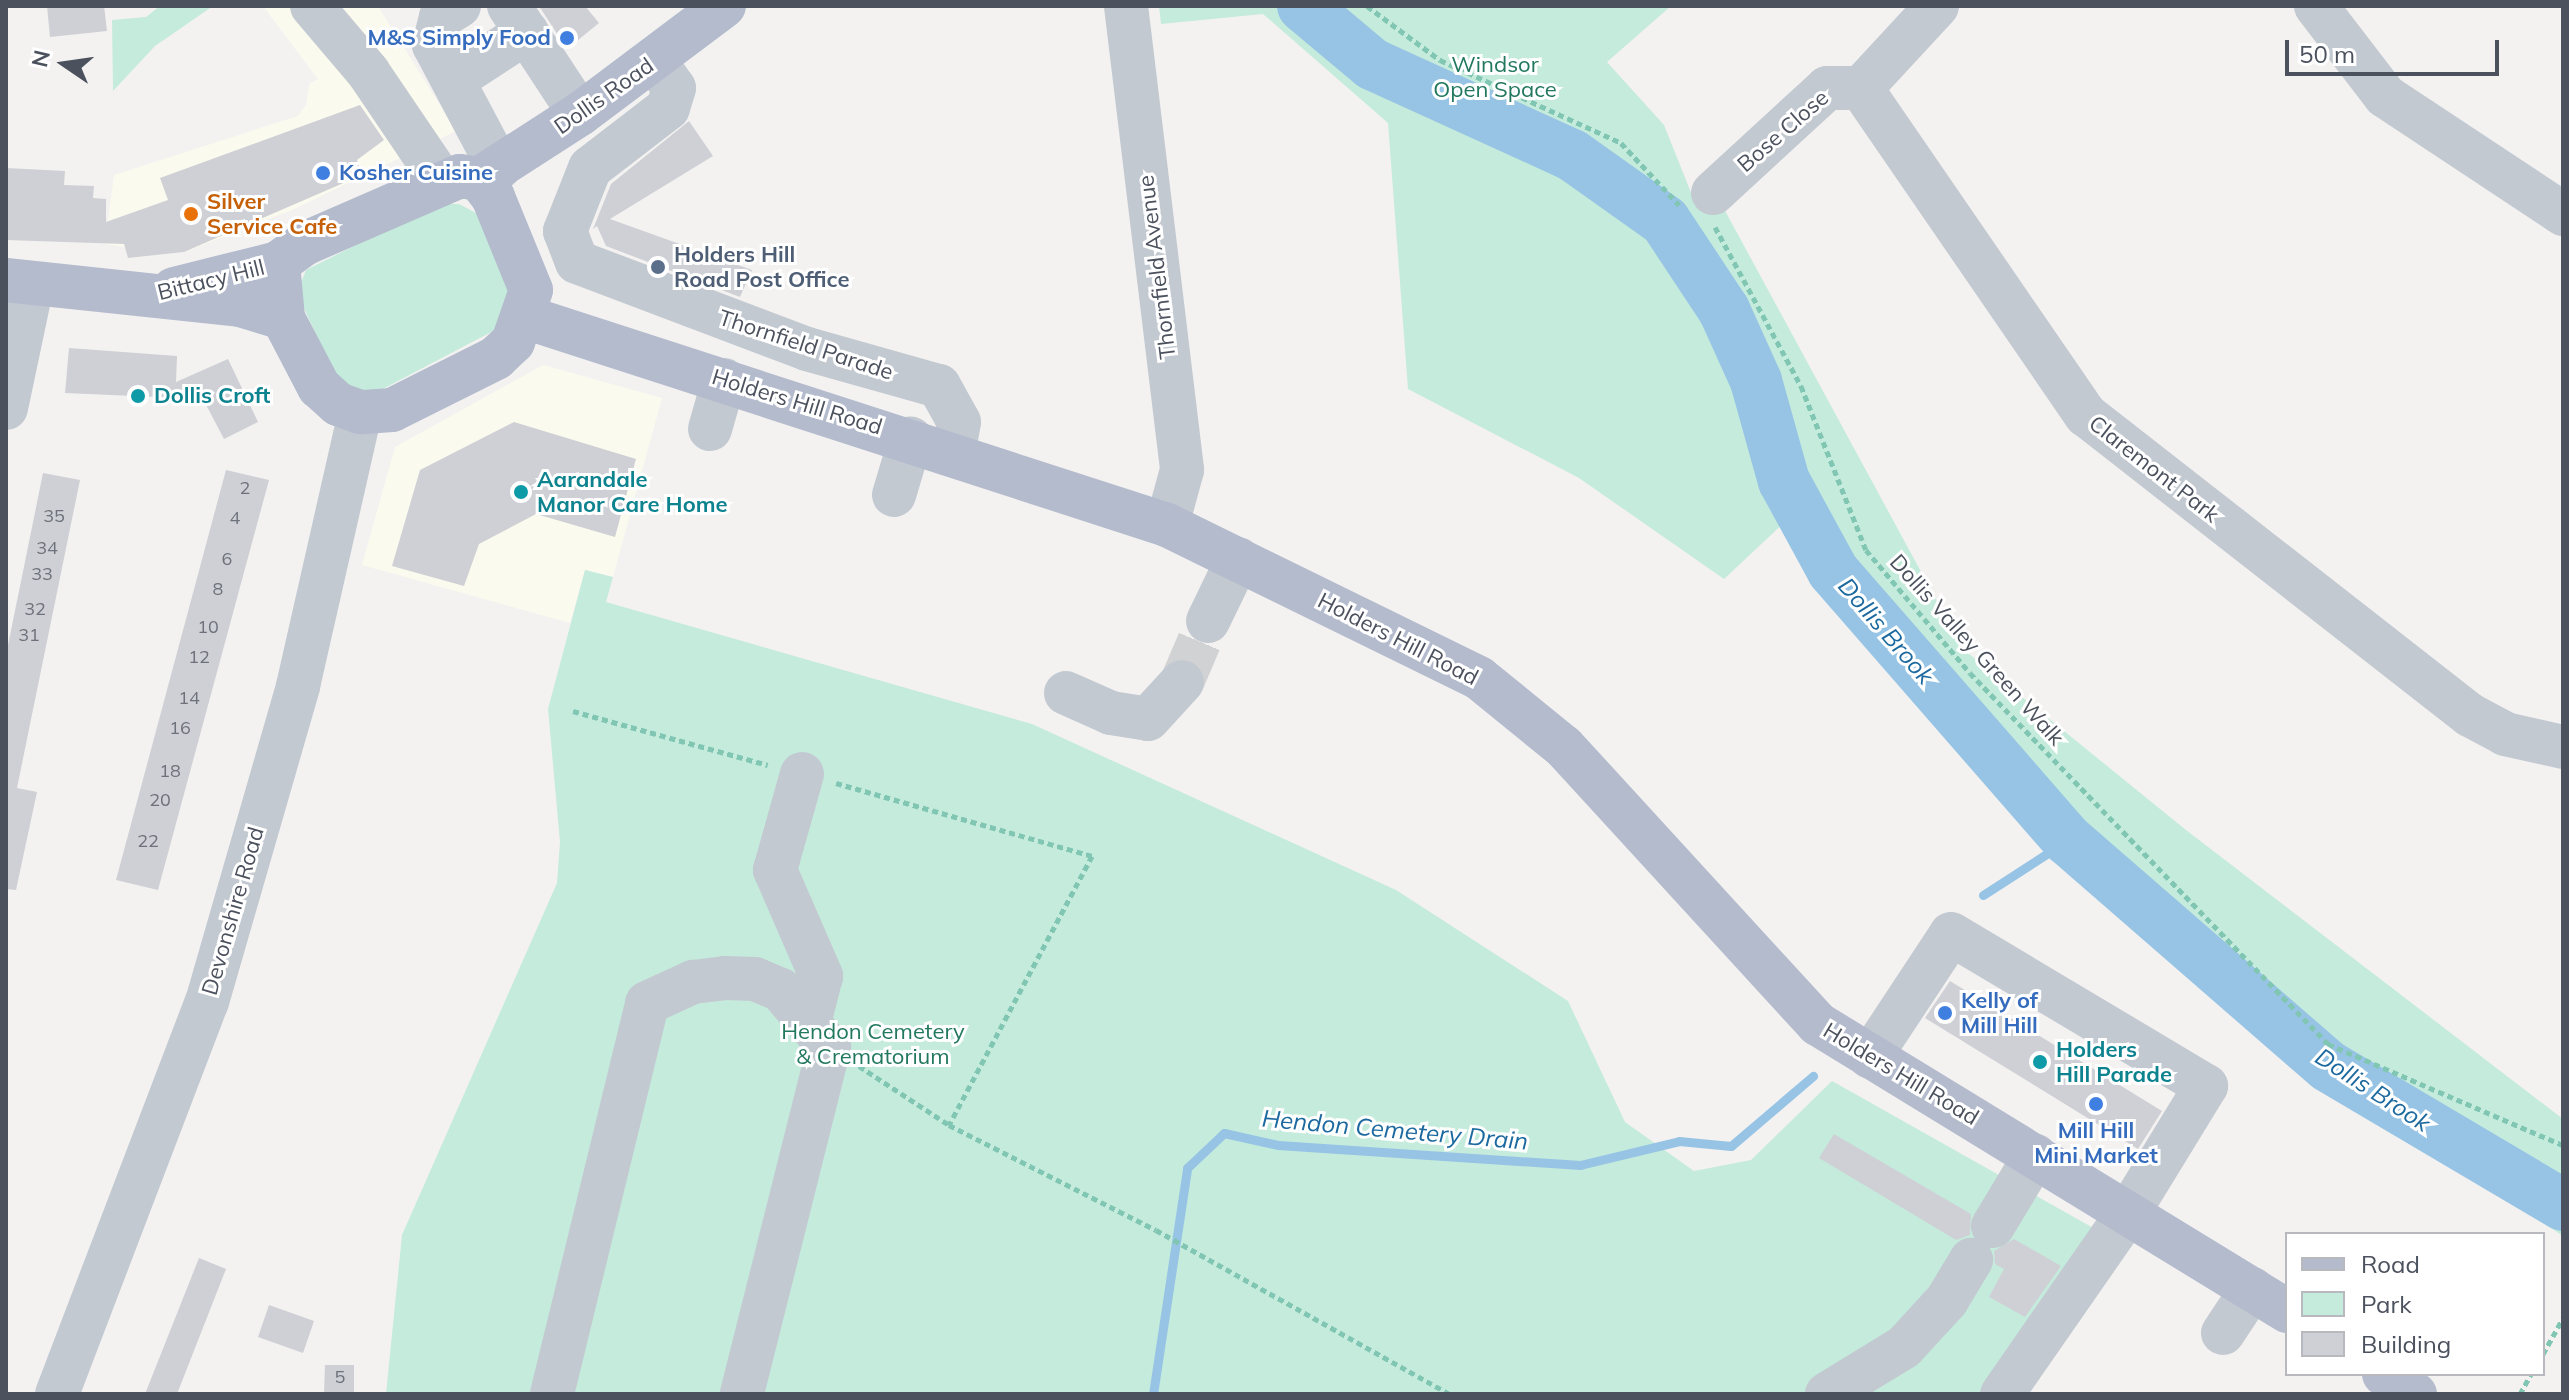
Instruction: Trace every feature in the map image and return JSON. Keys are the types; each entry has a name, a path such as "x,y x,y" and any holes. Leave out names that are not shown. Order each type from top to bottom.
{"main road":[{"name":"Dollis Road","path":"473,176 580,114 655,61 724,6"},
{"path":"473,176 493,197 531,290 525,317 513,342 496,358 392,410 360,412 319,387 283,318 278,263 306,243 473,176"},
{"name":"Bittacy Hill","path":"145,297 278,263"},
{"name":"Bittacy Hill","path":"19,282 240,305 283,318"},
{"name":"Holders Hill Road","path":"525,317 954,451 1167,525 1479,678 1564,747 1818,1024 2130,1210 2270,1300"},
{"path":"2387,1376 2415,1394"}],"street":[{"path":"312,6 368,72 473,176"},
{"path":"459,6 434,29 434,45 453,80 473,176"},
{"name":"Thornfield Avenue","path":"1126,6 1182,470 1167,525"},
{"path":"1861,88 1937,6"},
{"path":"2316,6 2385,96 2563,214"},
{"path":"453,80 518,19 580,114"},
{"name":"Thornfield Parade","path":"655,61 674,88 668,108 590,168 565,231 577,262 807,349 939,386 959,422 954,451"},
{"name":"Bose Close","path":"1706,208 1827,88 1861,88"},
{"name":"Claremont Park","path":"1861,88 2086,415 2470,715 2505,734 2563,747"},
{"path":"6,408 19,282"},
{"path":"710,429 724,380"},
{"name":"Devonshire Road","path":"57,1394 207,1002 298,686 360,412"},
{"path":"894,495 911,438"},
{"path":"1208,621 1238,559"},
{"path":"1066,693 1111,713 1148,719 1182,682"},
{"path":"742,1394 820,1033 821,976 775,870 802,774"},
{"path":"1870,1057 1951,934 2206,1086 2130,1210 2002,1394"},
{"path":"552,1394 647,1003 693,982 755,979 781,990 820,1033"},
{"path":"1827,1394 1904,1347 1947,1300 2035,1156"},
{"path":"2223,1333 2270,1300"}],"path":[{"name":"Dollis Valley Green Walk","path":"1367,6 1440,60 1621,143 1680,206 1706,208 1801,386 1866,550 1970,673 2328,1044 2563,1145"},
{"path":"573,711 1092,856 949,1125"},
{"path":"820,1033 949,1125 1156,1230 1449,1394"},
{"path":"2545,1350 2563,1318"},
{"path":"2520,1394 2530,1376"}],"shaded area":[{"path":"263,6 378,6 456,131 292,210 184,252 128,258 125,247 105,244 114,175 298,116 306,105 309,84 318,79"},
{"path":"543,365 662,398 613,577 585,570 570,623 362,565 395,447"}],"green space":[{"path":"160,6 213,6 155,46 113,91 112,20 146,17"},
{"name":"Windsor Open Space","path":"1159,6 1671,6 1607,62 1664,125 1694,200 1717,196 1963,649 2186,830 2563,1119 2563,1236 2447,1162 2256,1022 2020,817 1832,594 1788,519 1724,579 1579,478 1408,389 1388,123 1263,14 1161,24"},
{"path":"438,204 459,204 478,214 509,289 497,329 377,392 355,391 334,374 297,293 306,270"},
{"name":"Hendon Cemetery & Crematorium","path":"585,570 613,577 606,602 1032,724 1396,890 1568,1001 1625,1122 1694,1171 1751,1160 1832,1081 2104,1234 1988,1394 386,1394 402,1235 557,883 560,842 548,709"}],"building":[{"path":"47,6 104,6 107,31 50,37"},
{"name":"M&S Simply Food","path":"539,6 585,6 599,23 567,49"},
{"path":"360,105 384,140 357,160 362,175 184,252 128,258 124,244 6,240 6,168 65,171 64,185 94,186 93,198 106,199 106,222 168,200 160,178"},
{"path":"689,121 713,156 610,219 752,270 740,297 606,246 597,226 593,229 611,184"},
{"name":"Dollis Croft","path":"69,348 177,356 176,382 228,359 258,422 224,439 203,399 65,393"},
{"name":"Aarandale Manor Care Home","path":"514,422 636,459 615,537 536,514 479,544 464,586 392,566 420,470"},
{"path":"226,470 269,480 158,890 116,880"},
{"path":"43,473 80,480 17,788 37,792 16,890 6,889 6,655"},
{"name":"Holders Hill Parade","path":"1950,981 2162,1111 2138,1149 1925,1018"},
{"path":"1834,1134 1971,1214 1970,1235 1956,1240 1819,1158"},
{"path":"2014,1239 2061,1266 2025,1317 1989,1297 2004,1269 1995,1264 1994,1251"},
{"path":"199,1258 226,1269 177,1394 145,1394"},
{"path":"269,1305 314,1321 303,1353 258,1337"},
{"path":"325,1365 354,1365 354,1394 324,1394"}],"waterway":[{"name":"Dollis Brook","path":"1303,6 1372,64 1572,155 1665,221 1724,310 1756,381 1784,481 1833,571 2068,840 2328,1066 2563,1205"},
{"path":"1983,895 2068,840"},
{"name":"Hendon Cemetery Drain","path":"1153,1394 1187,1168 1224,1133 1278,1145 1580,1165 1679,1141 1731,1146 1813,1076"}],"tunnel":[{"path":"1182,682 1208,621"}],"place":[{"name":"M&S Simply Food","path":"567,38"},
{"name":"Kosher Cuisine","path":"323,173"},
{"name":"Silver Service Cafe","path":"191,214"},
{"name":"Holders Hill Road Post Office","path":"658,267"},
{"name":"Dollis Croft","path":"138,396"},
{"name":"Aarandale Manor Care Home","path":"521,492"},
{"name":"Kelly of Mill Hill","path":"1945,1013"},
{"name":"Holders Hill Parade","path":"2040,1062"},
{"name":"Mill Hill Mini Market","path":"2096,1104"}]}
